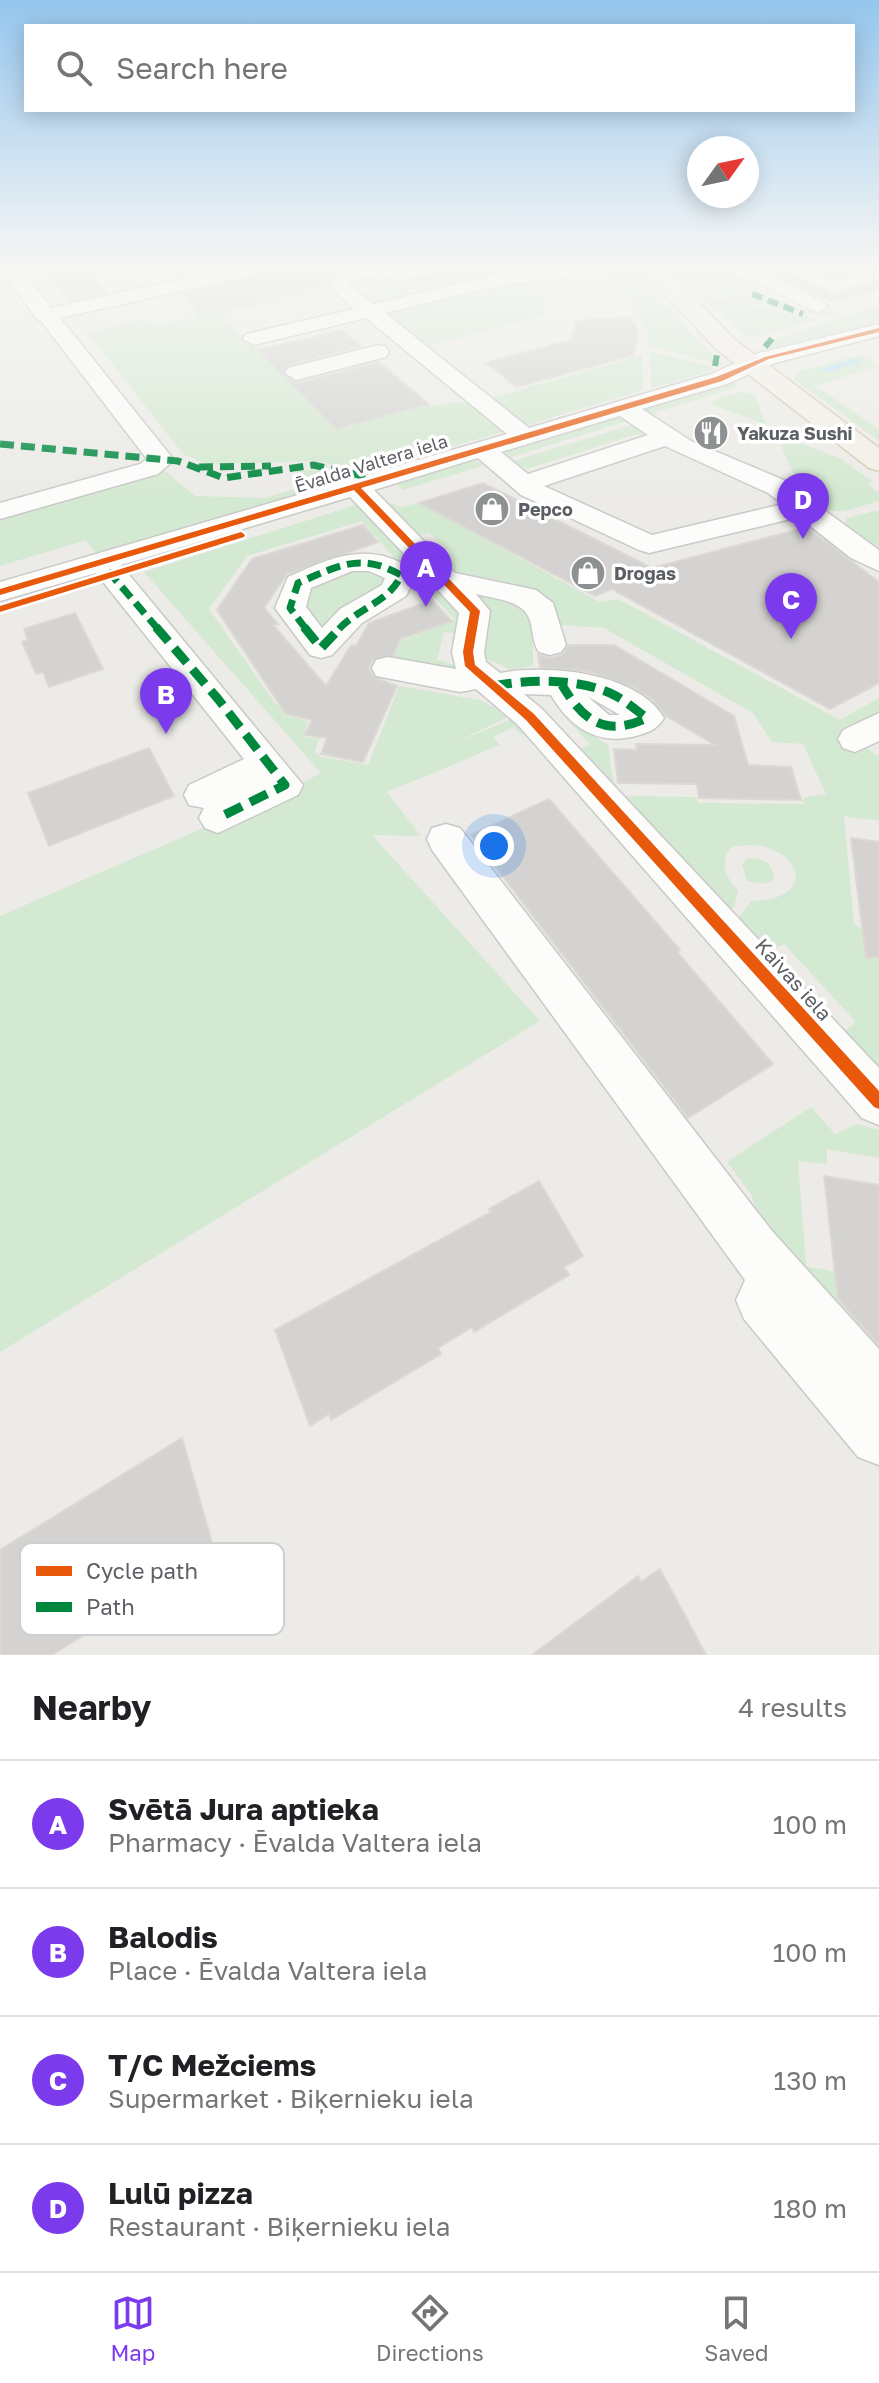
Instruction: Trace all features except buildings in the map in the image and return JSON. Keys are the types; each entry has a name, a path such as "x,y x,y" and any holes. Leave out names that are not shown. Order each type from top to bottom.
{"main road":[{"path":"724,343 879,462"}],"street":[{"path":"0,511 149,469 161,460 66,343"},
{"path":"409,343 461,393 524,436"},
{"name":"Ēvalda Valtera iela","path":"0,592 737,373 751,365 819,345 851,343"},
{"path":"296,373 380,354 451,344"},
{"path":"461,393 502,385"},
{"path":"623,407 666,437 777,487 807,507 861,552 879,562"},
{"path":"523,484 666,437"},
{"path":"482,449 523,484 649,544 807,507"},
{"path":"356,487 475,611 468,652 470,666 487,681"},
{"path":"102,561 267,763 210,806"},
{"path":"401,575 441,573 460,581 525,597 542,610 550,645"},
{"path":"388,668 460,681 562,685"},
{"name":"Kaivas iela","path":"487,681 530,717 879,1102"},
{"path":"446,839 753,1250 879,1391"},
{"path":"763,1300 879,1436"}],"green space":[{"path":"96,343 250,343 336,429 428,404 432,407 463,402 476,407 502,432 372,470 315,461 206,464 183,454"},
{"path":"649,343 701,343 723,365 649,346"},
{"path":"763,343 791,343 771,348"},
{"path":"649,351 710,366 713,370 652,388"},
{"path":"642,355 643,390 527,425 517,421 491,398"},
{"path":"860,355 879,366 815,386 879,429 879,441 794,379 799,371"},
{"path":"730,380 738,387 644,416 640,409"},
{"path":"739,392 755,395 766,425 711,404 711,401"},
{"path":"614,416 631,420 508,458 505,454 507,448"},
{"path":"635,424 648,435 643,439 637,434 527,469 513,461"},
{"path":"777,435 840,458 873,482 867,484 879,493 879,501 841,511 824,508 814,502 798,482"},
{"path":"472,460 485,465 403,490 393,482"},
{"path":"294,470 329,470 352,478 372,476 100,558 86,540 0,566 0,517 165,471 195,496 266,498 308,485"},
{"path":"362,503 409,559 410,565 402,567 362,521 247,556 209,609 275,703 287,706 284,715 308,721 304,737 319,738 315,752 321,757 368,765 399,686 480,700 510,716 456,742 515,718 530,731 522,735 513,727 493,737 500,745 387,792 421,836 372,835 540,1021 0,1352 0,916 268,800 321,773 144,572"},
{"path":"391,503 400,507 419,503 600,602 618,599 840,720 879,698 879,714 846,732 879,757 879,821 844,816 854,925 868,931 879,949 879,1079 840,1035 856,1022 784,944 763,954 736,921 751,901 775,898 790,890 795,879 793,867 785,857 771,849 752,845 730,848 725,871 738,891 734,907 728,911 618,796 696,797 698,803 804,804 803,798 826,794 803,744 772,742 753,713 604,628 559,625 516,587 454,572 440,558 451,553 429,533 419,536 386,505"},
{"path":"879,510 879,552 848,528 845,522 847,518"},
{"path":"359,564 378,569 389,584 373,595 337,610 328,629 318,633 299,605 303,585"},
{"path":"430,575 462,610 461,634 444,632 437,660 456,665 459,669 455,672 393,660 401,641 455,620 418,579"},
{"path":"473,593 489,594 529,612 533,618 533,666 511,670 485,658 488,610"},
{"path":"565,717 608,745 614,787 579,751 590,744"},
{"path":"748,858 766,862 774,879 767,884 747,881 742,864"},
{"path":"811,1107 835,1134 857,1124 879,1130 879,1158 827,1149 827,1164 798,1161 806,1266 836,1272 838,1301 879,1348 879,1360 763,1228 751,1194 727,1162"}],"waterway":[{"path":"825,370 857,361"}],"marked path":[{"path":"765,347 768,343"},
{"path":"715,366 717,354"},
{"path":"0,444 178,461 224,478 313,465 359,475 372,472"},
{"path":"199,467 271,466"},
{"path":"401,575 373,562 350,562 298,583 290,608 321,648 351,616 395,590 401,575 431,563"},
{"path":"108,571 218,699 285,785 218,818"},
{"path":"493,686 513,682 590,685 617,696 647,718 620,727 597,723 577,708 562,685"}],"cycle path":[{"path":"0,592 719,379 767,358 826,343"},
{"path":"356,487 475,611 468,652 470,666 530,717 879,1102"},
{"path":"0,609 241,535"}],"place":[{"name":"Yakuza Sushi","path":"711,433"},
{"name":"Pepco","path":"492,509"},
{"name":"Lulū pizza","path":"803,539"},
{"name":"Drogas","path":"588,573"},
{"name":"Svētā Jura aptieka","path":"426,607"},
{"name":"T/C Mežciems","path":"791,639"},
{"name":"Balodis","path":"166,734"}]}
